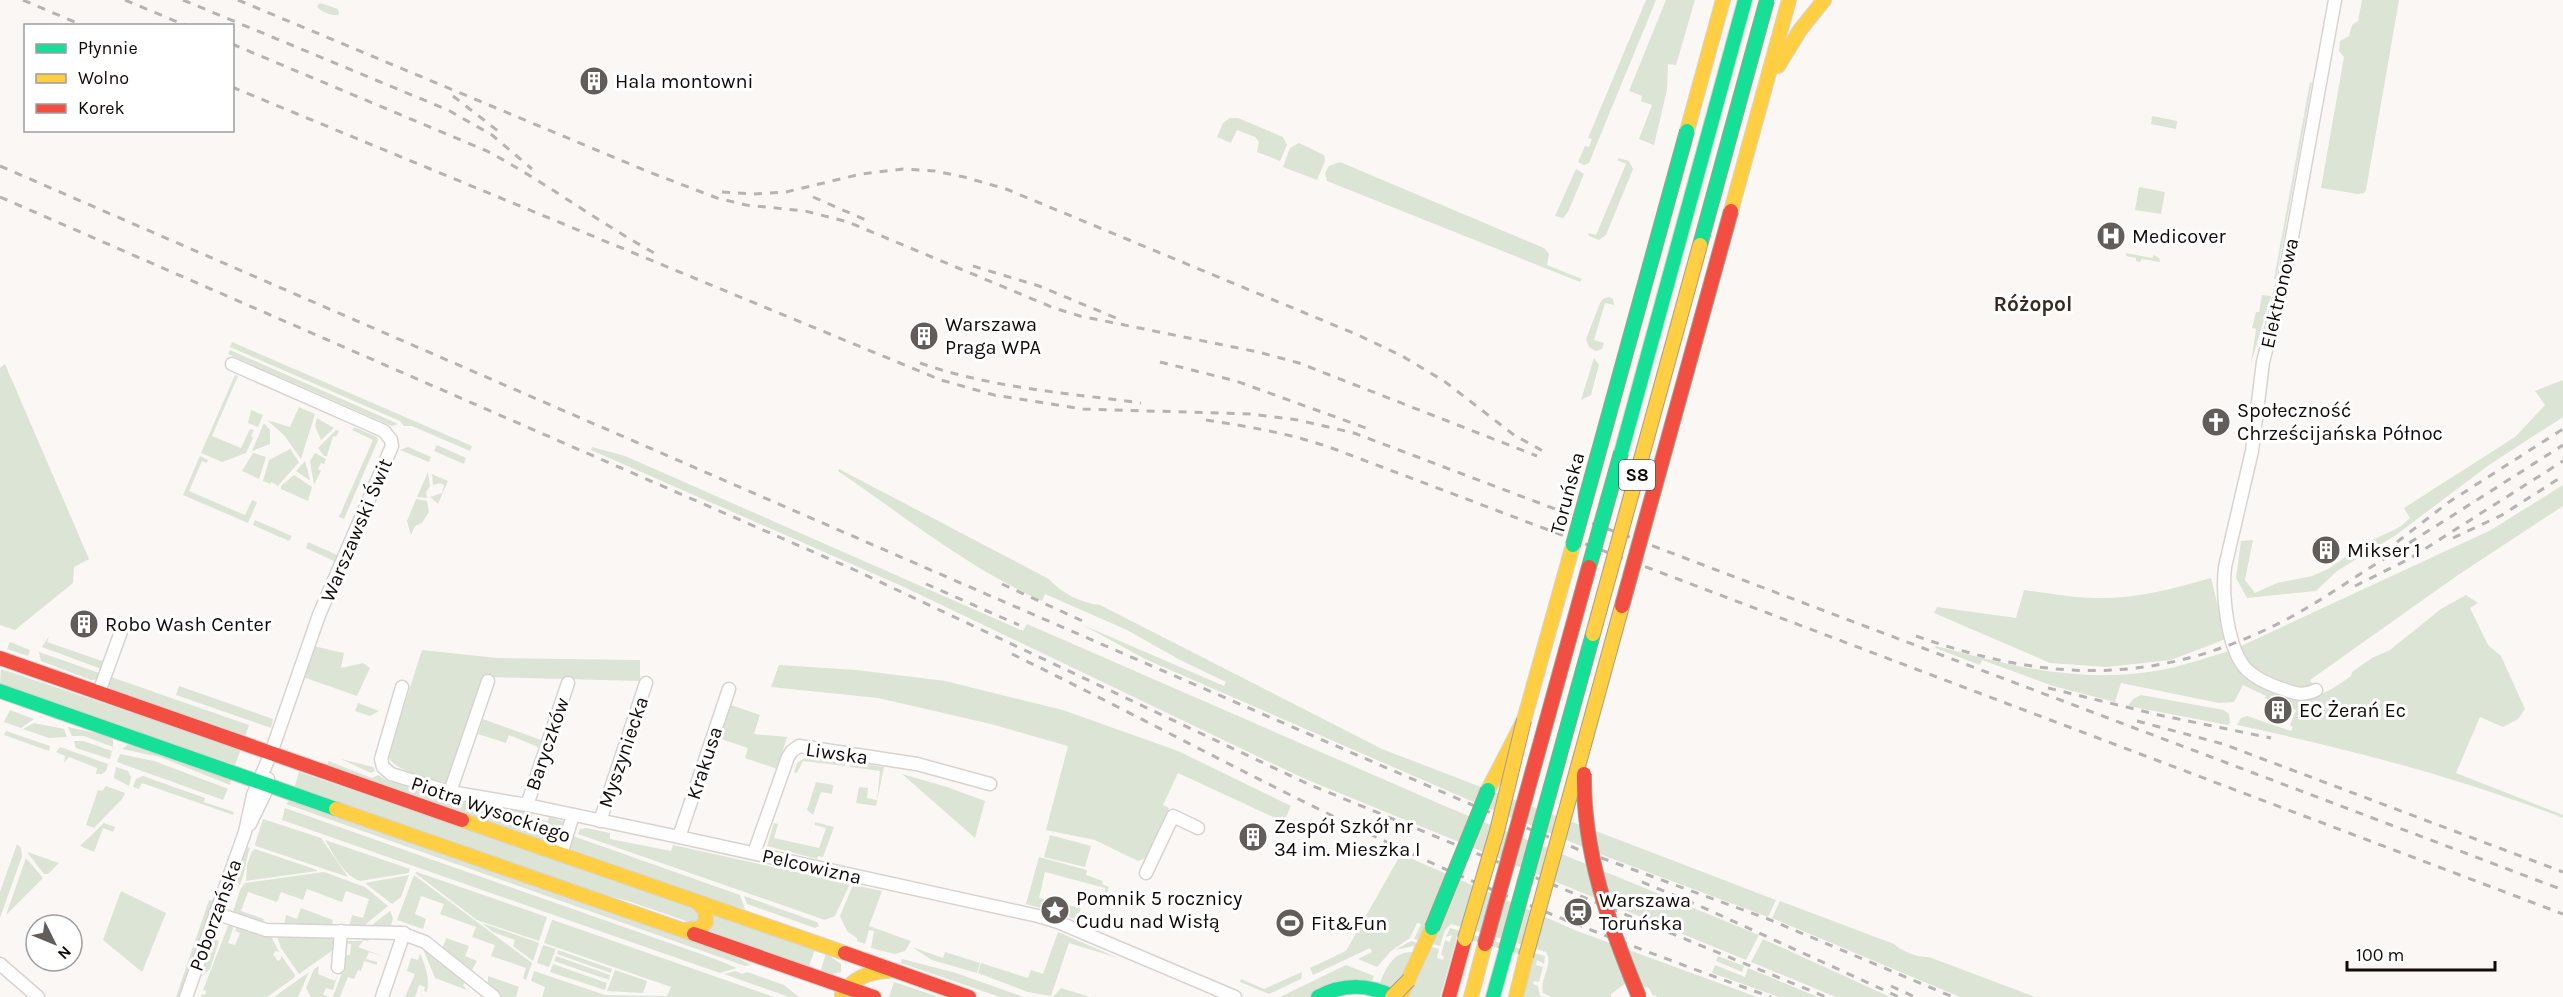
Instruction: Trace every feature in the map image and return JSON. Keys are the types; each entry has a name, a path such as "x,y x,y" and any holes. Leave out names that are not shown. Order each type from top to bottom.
{"main road":[{"path":"1709,51 1717,0"},
{"name":"Toruńska","path":"1449,997 1497,831 1524,720 1723,0"},
{"name":"Toruńska","path":"1471,997 1745,0"},
{"name":"S8","path":"1493,997 1767,0"},
{"path":"1516,997 1789,0"},
{"path":"1755,123 1783,57 1809,17 1824,0"},
{"name":"Piotra Wysockiego","path":"0,658 969,997"},
{"path":"0,691 874,997"},
{"path":"1595,708 1584,777 1585,837 1617,944 1639,997"},
{"path":"1400,997 1497,768 1524,720"},
{"path":"683,930 700,928 706,922 705,910 697,902"},
{"path":"829,948 849,961 851,990"},
{"path":"851,990 873,972 894,971"},
{"path":"1318,997 1344,986 1374,988 1393,997 1409,980"}],"street":[{"name":"Elektronowa","path":"2316,690 2307,694 2297,694 2265,682 2248,671 2240,661 2229,629 2223,586 2225,567 2252,451 2263,362 2285,276 2335,0"},
{"name":"Warszawski Świt","path":"232,364 384,431 391,440 390,451 319,615 271,753"},
{"path":"99,692 122,629"},
{"path":"450,792 488,681"},
{"name":"Baryczków","path":"527,805 568,683"},
{"name":"Myszyniecka","path":"600,820 646,683"},
{"name":"Pelcowizna","path":"402,687 382,765 392,774 450,792 600,820 1058,922 1235,997"},
{"name":"Krakusa","path":"679,837 729,689"},
{"name":"Liwska","path":"754,853 788,758 799,746 917,764 990,784"},
{"name":"Poborzańska","path":"186,997 245,832 249,809 263,783 271,753"},
{"path":"561,854 573,815"},
{"path":"1146,873 1173,816 1198,828"},
{"path":"215,913 266,930 341,931 403,936 421,940 494,997"},
{"path":"339,967 341,931"},
{"path":"382,997 403,936"},
{"path":"437,951 443,939"},
{"path":"0,964 38,997"}],"shaded area":[{"path":"1646,0 1656,0 1589,163 1584,165 1578,162 1585,146 1589,147 1592,139 1588,138"},
{"path":"1666,0 1695,0 1676,65 1668,64 1667,90 1654,145 1639,139 1652,105 1641,101 1642,96 1629,91"},
{"path":"2362,0 2399,0 2366,190 2358,194 2321,188 2344,57 2339,51 2340,41 2349,36 2352,25 2358,21"},
{"path":"320,3 338,9 339,15 321,10 317,6"},
{"path":"2310,82 2312,83 2276,279 2274,279"},
{"path":"2152,116 2177,121 2176,129 2151,124"},
{"path":"1230,118 1238,118 1283,137 1287,145 1280,161 1257,152 1259,142 1255,137 1237,130 1231,143 1217,137 1223,123"},
{"path":"1299,143 1324,155 1325,161 1317,180 1283,167 1290,148"},
{"path":"1619,158 1629,161 1633,169 1606,235 1599,240 1589,236 1588,233 1596,235 1626,164 1617,160"},
{"path":"1340,162 1544,248 1549,254 1547,265 1582,279 1580,282 1327,181 1325,173 1329,166"},
{"path":"1576,169 1584,174 1568,212 1563,218 1555,216"},
{"path":"2139,187 2165,192 2161,214 2135,210"},
{"path":"2126,253 2152,258 2154,255 2159,258 2160,262 2142,259 2140,262 2136,261 2136,258 2126,256"},
{"path":"2262,295 2271,296 2251,363 2256,329 2252,328 2256,312 2259,312"},
{"path":"1609,297 1613,299 1614,305 1605,303 1594,340 1604,343 1602,349 1596,351 1589,347 1586,339 1600,303"},
{"path":"232,342 472,446 470,451 412,426 404,426 400,421 230,347"},
{"path":"230,350 398,424 392,426 228,354"},
{"path":"1594,358 1599,365 1591,395 1581,400"},
{"path":"5,364 89,559 74,567 73,583 15,630 0,625 0,368"},
{"path":"235,375 238,376 212,436 241,448 250,429 254,430 251,436 253,438 246,453 222,462 201,453"},
{"path":"2563,380 2563,417 2489,465 2396,535 2337,571 2316,591 2247,598 2236,578 2241,541 2253,540 2245,580 2255,593 2277,583 2312,576 2328,569 2366,543 2400,527 2410,518 2404,508 2515,437 2545,405 2535,391"},
{"path":"299,407 315,414 301,459 284,435 267,420 290,427"},
{"path":"251,410 263,415 258,427 248,423"},
{"path":"317,418 334,428 321,440 315,426"},
{"path":"264,423 270,430 270,444 252,451"},
{"path":"354,427 377,437 378,440 344,519 339,517 373,440 352,430"},
{"path":"336,430 339,431 336,437 333,436 327,456 324,456 318,448"},
{"path":"437,445 466,458 464,464 434,451"},
{"path":"408,447 431,457 429,462 400,450"},
{"path":"592,447 625,456 1023,631 1027,624 1447,807 1759,935 1746,960 1303,778 904,587 591,450"},
{"path":"290,449 299,462 277,487 271,482 270,484 263,481 269,460"},
{"path":"253,453 266,457 259,479 242,471"},
{"path":"315,453 326,459 318,469 321,471 314,485 310,461"},
{"path":"200,456 208,460 207,463 202,461 189,491 245,515 252,500 257,502 248,523 183,495"},
{"path":"305,461 310,479 309,480 296,471"},
{"path":"839,469 1049,579 1059,589 1072,596 1100,605 1382,749 1776,900 1768,917 1610,858 1469,800 1145,659 1083,625 1224,686 1226,682 1180,660 1127,630 1045,594 1042,601 1015,588 962,557 838,471"},
{"path":"428,472 430,486 426,492 427,498 417,497"},
{"path":"432,474 448,481 438,504 430,497 442,493 444,485 440,483 433,485"},
{"path":"294,475 312,487 308,501 281,489 281,486"},
{"path":"2563,485 2563,506 2458,575 2310,680 2314,687 2302,691 2265,676 2245,656 2241,646 2491,530"},
{"path":"416,499 427,501 429,512 422,523 415,526 411,535 407,521"},
{"path":"255,520 292,536 289,541 253,525"},
{"path":"308,542 337,555 334,561 306,548"},
{"path":"2211,578 2226,639 2171,660 2107,667 2050,663 1934,613 1937,607 2016,618 2024,590 2078,597 2110,598 2154,593"},
{"path":"2466,595 2478,603 2470,608 2488,645 2501,656 2525,709 2518,719 2503,727 2480,717 2456,773 2563,815 2563,818 2402,765 2237,725 2241,718 2247,716 2291,731 2293,727 2290,725 2296,710 2265,698 2266,696 2243,685 2234,702 2219,703 2121,683 2115,702 2053,686 1982,660 1980,665 1935,648 1936,646 2052,672 2110,675 2171,668 2232,650 2273,689 2286,696 2299,699 2314,697 2331,689 2372,658 2390,650 2441,609"},
{"path":"49,636 47,642 102,661 105,657 104,670 42,647"},
{"path":"10,642 30,650 28,656 7,649"},
{"path":"313,646 344,653 341,668 363,663 370,668 357,696 303,677"},
{"path":"422,650 497,658 640,660 640,681 484,677 449,783 406,771 392,762 388,756"},
{"path":"39,652 102,674 98,679 91,680 41,661"},
{"path":"779,665 856,670 945,681 1063,710 1178,751 1291,806 1284,822 1178,773 1163,805 1169,808 1146,858 1138,861 1095,840 1046,830 1068,746 991,724 878,698 771,687"},
{"path":"1,669 241,749 235,765 0,685"},
{"path":"111,677 249,725 245,737 111,689 108,685"},
{"path":"179,686 273,719 271,728 176,695"},
{"path":"2141,695 2224,710 2229,714 2230,723 2228,725 2128,706 2133,699"},
{"path":"358,703 379,711 370,716 355,711"},
{"path":"731,705 760,715 754,734 787,737 777,769 745,758 748,748 718,738"},
{"path":"10,710 34,719 21,728 4,722"},
{"path":"483,719 541,740 538,747 509,735 506,743 478,734"},
{"path":"34,723 64,729 67,737 49,738 23,729"},
{"path":"68,727 109,736 113,740 113,747 84,736 72,736"},
{"path":"6,731 50,746 49,751 4,735"},
{"path":"74,741 83,741 112,751 110,759 76,748"},
{"path":"130,743 231,780 230,785 160,757 122,749"},
{"path":"60,747 108,764 106,771 96,774 97,768 69,757 64,763 65,756 56,752"},
{"path":"120,754 154,761 228,789 223,800 117,762"},
{"path":"808,756 833,759 833,761 845,763 845,766 803,761 797,773 794,772 797,763"},
{"path":"341,759 373,767 375,771 371,773"},
{"path":"328,761 372,778 378,775 386,780 441,798 488,807 564,833 561,842 556,846 328,767"},
{"path":"851,762 884,767 876,806 856,803 859,787 868,788 867,798 877,800 880,771 850,767"},
{"path":"116,767 128,771 131,777 129,786 114,778"},
{"path":"299,772 697,908 702,917 692,923 628,901 587,891 294,789"},
{"path":"902,774 985,801 975,838"},
{"path":"143,776 205,798 204,802 234,812 233,815 142,783 139,789 133,787 136,779"},
{"path":"816,782 833,785 832,794 821,792 813,815 807,810"},
{"path":"106,786 125,793 123,798 94,828 86,825 98,790 102,791"},
{"path":"290,800 722,950 751,965 745,966 286,804"},
{"path":"489,803 533,811 532,818"},
{"path":"285,808 737,968 720,973 282,820"},
{"path":"549,816 564,822 564,829 533,818 548,821"},
{"path":"263,819 321,838 348,877 256,846"},
{"path":"815,822 834,827 823,857 818,856 817,859 767,846 774,823 778,824 774,838 819,848 826,828 815,825"},
{"path":"104,823 115,827 113,832 103,828 94,852 80,846"},
{"path":"580,829 610,833 610,839 671,851 673,845 850,884 835,916 825,920 578,834"},
{"path":"1050,835 1091,846 1085,867 1044,857"},
{"path":"573,836 740,895 745,909 719,903 570,849"},
{"path":"325,840 410,869 409,873 360,881 344,869"},
{"path":"17,844 21,848 22,856 0,918 0,892"},
{"path":"244,846 250,848 242,880 237,890 239,883 232,881"},
{"path":"255,849 317,871 246,881 247,865"},
{"path":"27,852 59,863 48,874 44,874"},
{"path":"1401,854 1577,931 1757,997 1657,997 1653,996 1649,988 1626,983 1611,994 1611,997 1551,997 1543,993 1542,988 1548,967 1546,952 1451,924 1445,930 1440,946 1414,939 1421,924 1417,923 1410,938 1391,951 1377,967 1358,959 1372,952 1370,948 1313,975 1310,968 1346,951"},
{"path":"1039,857 1087,870 1086,875 1103,881 1102,884 1109,887 1105,896 1105,888 1045,872 1039,898 1081,908 1077,920 1058,913 1058,908 1052,906 1051,911 1026,904"},
{"path":"26,858 43,878 6,915"},
{"path":"324,872 365,887 388,906 361,928 349,927 352,915 363,918 369,899 346,891 342,902 307,889 303,900 281,892 277,902 248,892 241,911 264,919 262,923 232,915 240,890 245,883"},
{"path":"415,873 547,917 539,941 477,920"},
{"path":"409,875 401,897 392,904 365,883"},
{"path":"414,875 532,963 526,980 523,978 526,968 491,956 495,945 472,937 476,927 440,914 444,904 421,896 415,914 426,919 423,929 397,920"},
{"path":"853,885 882,891 869,926 911,941 905,951 895,954 871,948 874,931 869,930 865,944 857,941 857,938 847,931 840,916"},
{"path":"121,891 166,913 142,972 103,940"},
{"path":"744,896 817,922 819,926 815,928 747,904"},
{"path":"209,900 215,901 182,997 176,997"},
{"path":"1780,901 1894,944 1910,954 1929,957 2035,997 1960,997 1772,918"},
{"path":"301,908 333,920 332,923 336,925 284,926 286,915 297,919"},
{"path":"390,911 393,918 391,927 368,928"},
{"path":"712,913 815,949 808,969 705,929"},
{"path":"552,920 774,997 542,997 545,987 531,981 534,971 605,995 667,996 671,987 544,943"},
{"path":"230,921 235,923 228,943 235,945 240,933 235,931 238,924 270,934 279,952 276,951 273,954 278,961 281,955 295,975 294,978 267,997 201,997 202,994 205,995 206,991 203,990"},
{"path":"482,923 539,943 533,961 513,946 515,940 493,932"},
{"path":"1450,928 1545,956 1544,964 1537,960 1536,965 1543,967 1539,982 1534,981 1533,984 1538,986 1540,996 1543,997 1522,997 1533,958 1457,936 1440,997 1402,997 1380,983 1388,966 1396,957 1406,952 1413,952 1414,946 1395,950 1411,941 1439,949 1437,958 1443,960 1444,956 1441,955 1445,940 1450,942 1452,935 1446,937"},
{"path":"1058,932 1118,958 1069,943 1051,996 1028,992 978,973 981,963 1028,978 1031,970 1043,974"},
{"path":"335,934 336,948 299,974 281,948 277,936"},
{"path":"366,934 372,934 368,941 364,940 358,947 388,958 369,952 366,959 377,962 377,965 364,961 361,971 358,970 354,979 348,977 340,997 333,997 341,975 343,955 350,955 351,944 344,943 347,936 347,941 362,941"},
{"path":"212,938 219,941 210,969 204,974 202,969"},
{"path":"446,938 469,946 465,956 477,961 472,970 442,950"},
{"path":"1763,939 1890,997 1836,997 1751,962"},
{"path":"421,944 467,980 463,985 467,990 435,978"},
{"path":"543,945 556,949 549,967 537,963"},
{"path":"912,947 943,958 945,952 980,963 977,973 932,960"},
{"path":"558,950 612,969 611,973 557,954"},
{"path":"420,953 427,976 427,992 424,991 425,987 419,985 415,997 405,997 415,974 407,971 411,958 418,960"},
{"path":"826,953 841,964 841,972 820,973"},
{"path":"556,956 610,975 609,980 554,961"},
{"path":"1718,956 1744,966 1742,972 1716,961"},
{"path":"902,959 956,973 1024,997 1000,997 901,963"},
{"path":"553,964 607,983 605,990 550,972"},
{"path":"1346,965 1374,976 1372,981 1310,997 1280,997"},
{"path":"1715,965 1745,977 1748,968 1818,997 1779,997 1712,973"},
{"path":"319,966 318,974 335,981 338,974 333,990 326,988 323,995 330,997 311,997 306,988 314,969"},
{"path":"615,970 647,981 643,993 607,991"},
{"path":"735,971 742,974 747,972 784,985 799,997 789,997 724,974"},
{"path":"309,972 298,997 274,997"},
{"path":"1302,972 1301,979 1269,994 1240,982 1241,979 1264,989"},
{"path":"488,976 519,987 516,997 499,997 478,978 488,982"},
{"path":"894,982 939,997 889,997"},
{"path":"1061,988 1090,997 1053,997"}],"railway":[{"path":"23,0 79,24"},
{"path":"125,0 182,24"},
{"path":"183,0 448,110 492,135 532,169"},
{"path":"238,0 649,172 717,198 746,205 805,211 848,222 1054,308 1080,316 1258,352 1299,363 1537,456"},
{"path":"234,45 487,151 656,254"},
{"path":"234,88 941,380 994,395 1083,409 1251,414 1298,420 1354,433 2563,890"},
{"path":"453,96 498,131"},
{"path":"0,166 1463,801 1577,849 1768,919 1953,997"},
{"path":"722,192 752,194 786,192 861,174 903,169 935,171 1006,189 1358,335 1402,356 1444,381 1514,435 1543,451"},
{"path":"0,197 857,571 1308,784 1826,997"},
{"path":"813,197 868,221"},
{"path":"973,266 1039,286 1116,318"},
{"path":"1160,362 1236,381 1366,428"},
{"path":"920,363 1002,384 1141,403"},
{"path":"1206,420 1256,428 1321,444 2563,914"},
{"path":"2397,542 2449,502 2563,429"},
{"path":"1916,636 1966,652 2014,663 2060,669 2106,670 2151,666 2197,656 2243,640 2291,617 2563,445"},
{"path":"2355,586 2409,559 2563,461"},
{"path":"2453,538 2502,515 2563,476"},
{"path":"926,584 1019,625"},
{"path":"1002,584 1089,624"},
{"path":"1012,654 1434,864 1601,934 1771,997"},
{"path":"2048,688 2159,715 2271,738"},
{"path":"2137,721 2223,744 2563,872"},
{"path":"1642,882 1899,997"},
{"path":"1891,986 1915,997"}],"traffic: fast":[{"path":"1621,453 1745,0"},
{"path":"1700,245 1767,0"},
{"path":"1573,545 1687,131"},
{"path":"1589,567 1621,453"},
{"path":"1506,950 1593,634"},
{"path":"0,691 336,809"},
{"path":"1432,928 1488,790"},
{"path":"1493,997 1506,950"},
{"path":"1318,997 1347,987 1375,990 1394,997"}],"traffic: slow":[{"path":"1687,131 1723,0"},
{"path":"1731,211 1789,0"},
{"path":"1778,66 1800,30 1824,0"},
{"path":"1593,634 1700,245"},
{"path":"1488,790 1524,720 1573,545"},
{"path":"1526,956 1622,606"},
{"path":"1465,939 1497,831 1524,720"},
{"path":"336,809 694,934"},
{"path":"462,820 845,953"},
{"path":"684,930 700,928 706,922 705,910 697,902"},
{"path":"1402,993 1432,928"},
{"path":"1471,997 1485,944"},
{"path":"1516,997 1526,956"},
{"path":"842,995 856,980 874,973 888,971"},
{"path":"1392,997 1409,980"}],"traffic: jam":[{"path":"1622,606 1731,211"},
{"path":"1485,944 1589,567"},
{"path":"0,658 462,820"},
{"path":"1584,774 1585,804 1593,860 1608,915 1639,997"},
{"path":"694,934 874,997"},
{"path":"1449,997 1465,939"},
{"path":"845,953 969,997"}],"place":[{"name":"Hala montowni","path":"594,81"},
{"name":"Medicover","path":"2111,236"},
{"name":"Warszawa Praga WPA","path":"924,336"},
{"name":"Społeczność Chrześcijańska Północ","path":"2216,422"},
{"name":"Mikser 1","path":"2326,550"},
{"name":"Robo Wash Center","path":"84,624"},
{"name":"EC Żerań Ec","path":"2278,710"},
{"name":"Zespół Szkół nr 34 im. Mieszka I","path":"1253,837"},
{"name":"Pomnik 5 rocznicy Cudu nad Wisłą","path":"1055,910"},
{"name":"Warszawa Toruńska","path":"1578,912"},
{"name":"Fit&Fun","path":"1290,923"}],"district":[{"name":"Różopol","path":"2033,304"}]}
